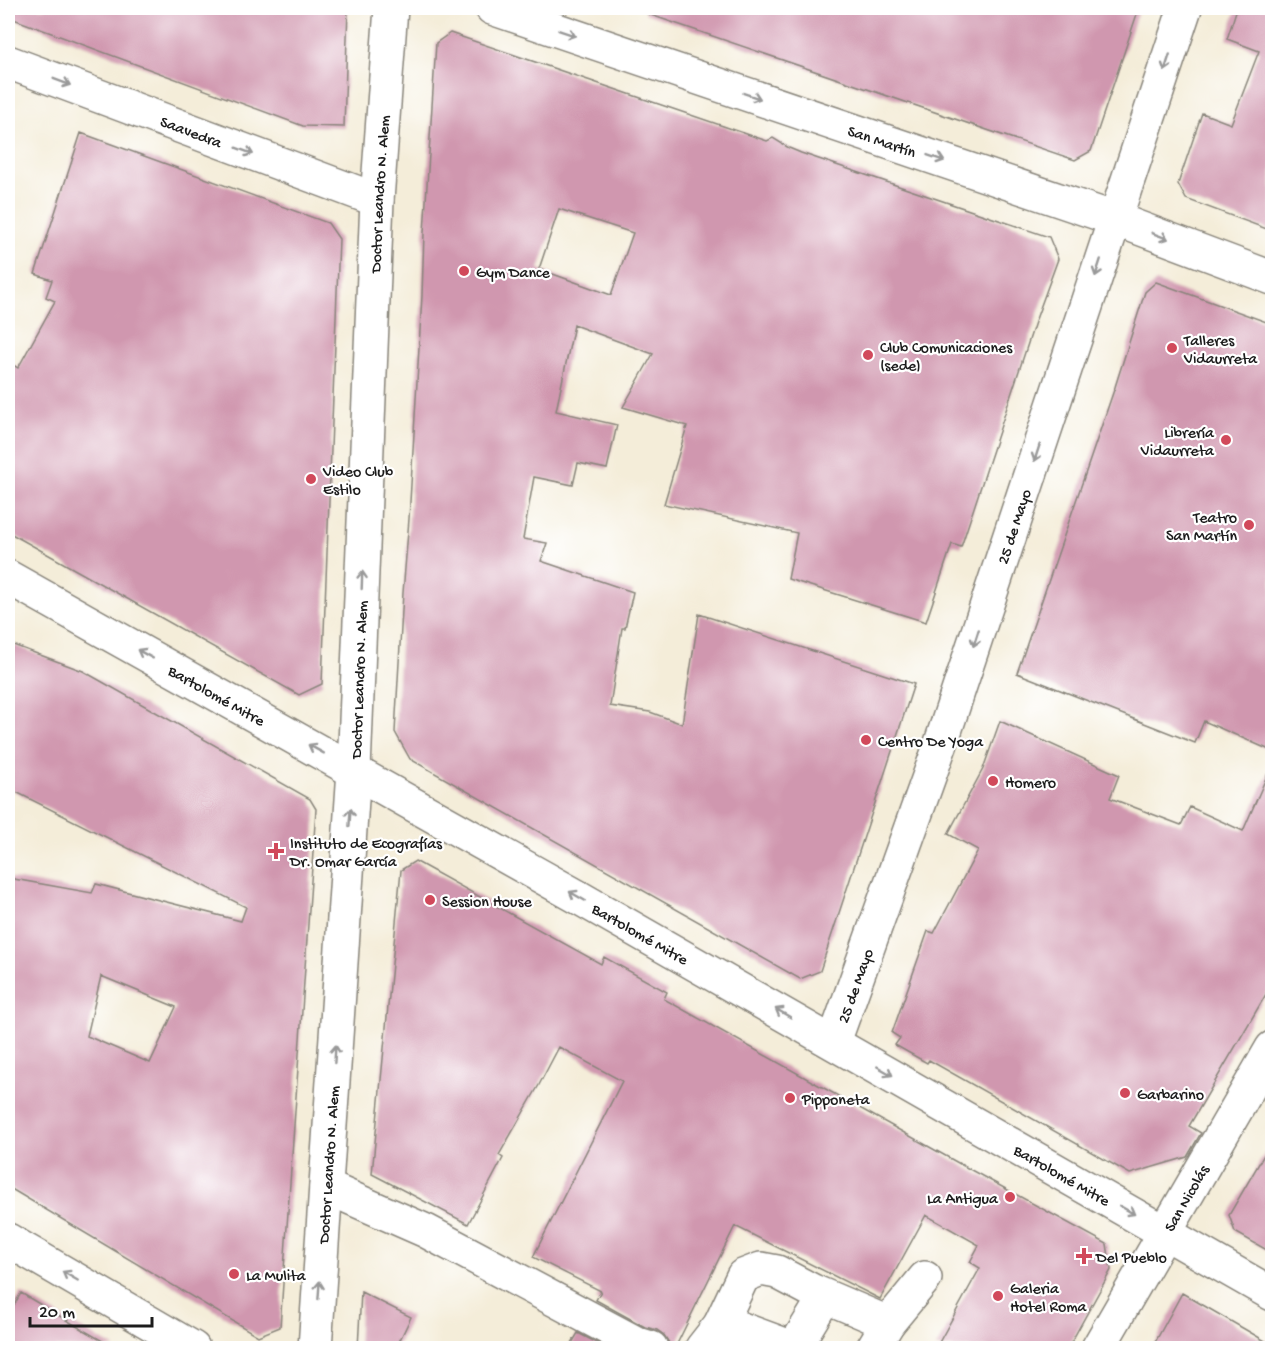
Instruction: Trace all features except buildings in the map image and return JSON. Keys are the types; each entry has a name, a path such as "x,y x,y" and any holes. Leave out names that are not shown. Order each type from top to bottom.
{"street":[{"name":"Doctor Leandro N. Alem","path":"315,1348 354,770 377,200 392,8"},
{"name":"San Martín","path":"492,8 1115,219 1272,278"},
{"name":"25 de Mayo","path":"834,1042 940,746 1185,8"},
{"name":"Saavedra","path":"8,62 377,200"},
{"name":"Bartolomé Mitre","path":"8,577 834,1042 1272,1294"},
{"name":"San Nicolás","path":"1098,1348 1272,1048"},
{"path":"326,1188 426,1231 638,1344 651,1348"},
{"path":"8,1240 193,1348"},
{"path":"711,1337 743,1276 761,1269 777,1272 825,1296 880,1336 925,1278"},
{"path":"711,1337 739,1328 794,1348 825,1296"}],"place":[{"name":"Gym Dance","path":"464,271"},
{"name":"Talleres Vidaurreta","path":"1172,348"},
{"name":"Club Comunicaciones (sede)","path":"868,355"},
{"name":"Librería Vidaurreta","path":"1226,440"},
{"name":"Video Club Estilo","path":"311,479"},
{"name":"Teatro San Martín","path":"1249,525"},
{"name":"Centro De Yoga","path":"866,740"},
{"name":"Homero","path":"993,781"},
{"name":"Instituto de Ecografías Dr. Omar García","path":"276,851"},
{"name":"Session House","path":"430,900"},
{"name":"Garbarino","path":"1125,1093"},
{"name":"Pipponeta","path":"790,1098"},
{"name":"La Antigua","path":"1010,1197"},
{"name":"Del Pueblo","path":"1084,1256"},
{"name":"La Mulita","path":"234,1274"},
{"name":"Galeria Hotel Roma","path":"998,1296"}]}
